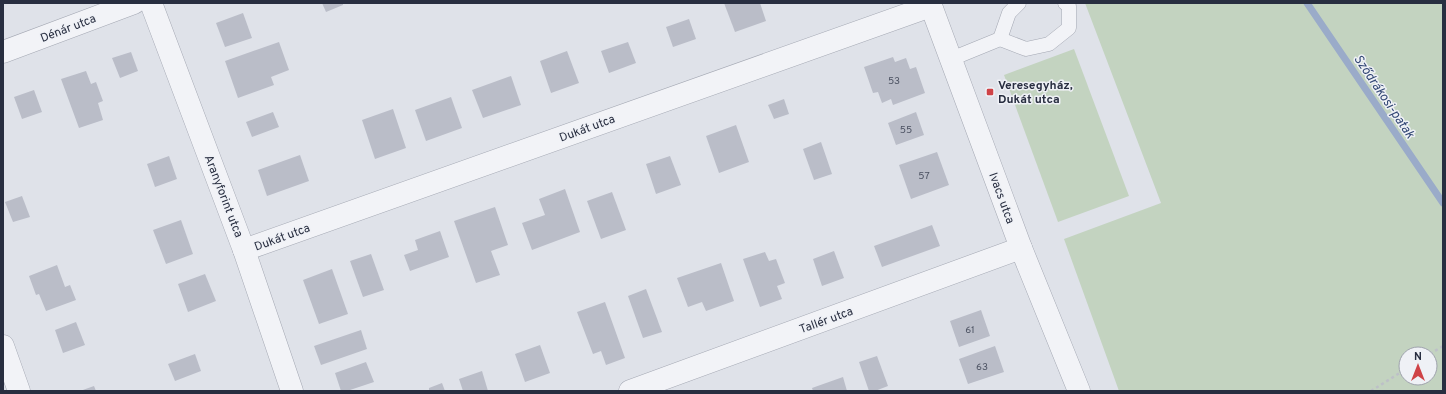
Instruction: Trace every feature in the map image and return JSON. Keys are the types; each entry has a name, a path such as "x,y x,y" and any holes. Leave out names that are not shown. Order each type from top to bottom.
{"street":[{"name":"Dénár utca","path":"3,52 134,3"},
{"name":"Aranyforint utca","path":"151,3 244,250 292,391"},
{"name":"Dukát utca","path":"244,250 930,5"},
{"name":"Ivacs utca","path":"930,5 1021,248 1079,391"},
{"name":"Tallér utca","path":"630,391 1021,248"},
{"path":"3,346 19,391"}],"lane":[{"path":"1000,39 1009,14 1019,3"},
{"path":"951,59 1000,39 1026,49 1049,44 1069,28 1069,6 1065,3"}],"path":[{"path":"1371,391 1398,374"}],"green space":[{"path":"1085,3 1443,3 1443,391 1119,391 1064,239 1161,203"},
{"path":"1074,49 1129,196 1058,222 1004,75"}],"building":[{"path":"322,3 343,3 343,5 326,12"},
{"path":"724,3 760,3 766,21 735,32"},
{"path":"243,13 252,38 225,47 216,23"},
{"path":"689,19 696,39 673,47 666,27"},
{"path":"279,42 289,70 271,77 274,85 238,98 225,61"},
{"path":"628,42 636,63 609,73 601,51"},
{"path":"567,51 579,83 551,93 540,61"},
{"path":"131,52 138,71 120,78 112,58"},
{"path":"893,57 895,62 906,58 910,69 916,67 925,93 893,105 891,99 882,103 878,92 873,93 864,67"},
{"path":"86,71 91,84 96,82 103,101 98,103 103,120 79,128 61,79"},
{"path":"511,76 521,105 483,118 472,90"},
{"path":"34,90 42,112 22,119 14,97"},
{"path":"451,97 462,128 426,141 415,110"},
{"path":"784,99 789,114 774,119 768,105"},
{"path":"393,109 406,148 375,159 362,120"},
{"path":"273,112 279,127 252,137 246,122"},
{"path":"916,112 924,135 896,145 888,123"},
{"path":"736,125 749,162 719,173 706,136"},
{"path":"821,142 832,174 814,180 803,149"},
{"path":"937,152 949,185 911,199 899,165"},
{"path":"300,155 309,181 267,196 258,170"},
{"path":"169,156 177,179 155,187 147,164"},
{"path":"670,156 681,185 656,194 646,164"},
{"path":"565,189 580,232 532,250 522,223 545,215 539,199"},
{"path":"612,192 626,230 601,239 587,201"},
{"path":"22,196 30,217 13,222 5,202"},
{"path":"495,207 508,245 491,251 500,275 476,283 454,221"},
{"path":"181,220 193,254 166,264 153,230"},
{"path":"932,225 940,246 882,267 874,246"},
{"path":"440,231 449,257 410,271 404,255 418,250 415,240"},
{"path":"834,251 844,278 822,286 813,259"},
{"path":"765,252 769,261 776,259 785,283 777,286 782,299 760,307 743,259"},
{"path":"371,254 384,290 363,297 350,261"},
{"path":"721,263 734,301 706,311 702,302 688,307 677,278"},
{"path":"57,265 65,287 70,285 76,300 46,311 39,294 36,295 29,276"},
{"path":"332,269 348,314 319,324 303,280"},
{"path":"205,274 216,301 188,312 178,284"},
{"path":"646,289 662,332 643,338 628,296"},
{"path":"605,302 625,358 606,365 601,351 593,354 577,312"},
{"path":"981,310 990,336 959,347 950,321"},
{"path":"76,322 85,345 63,353 55,330"},
{"path":"361,330 367,349 321,365 314,346"},
{"path":"540,345 550,373 525,382 515,354"},
{"path":"995,346 1004,372 968,384 959,359"},
{"path":"195,354 201,371 175,381 168,364"},
{"path":"877,356 888,386 875,391 869,391 859,362"},
{"path":"366,362 374,382 347,391 341,391 335,373"},
{"path":"482,371 488,391 463,391 459,379"},
{"path":"843,377 847,391 813,391 812,388"},
{"path":"442,383 445,391 429,391 429,388"},
{"path":"94,386 96,391 80,391"}],"waterway":[{"name":"Sződrákosi-patak","path":"1307,3 1443,203"}],"place":[{"name":"Veresegyház, Dukát utca","path":"990,92"}]}
